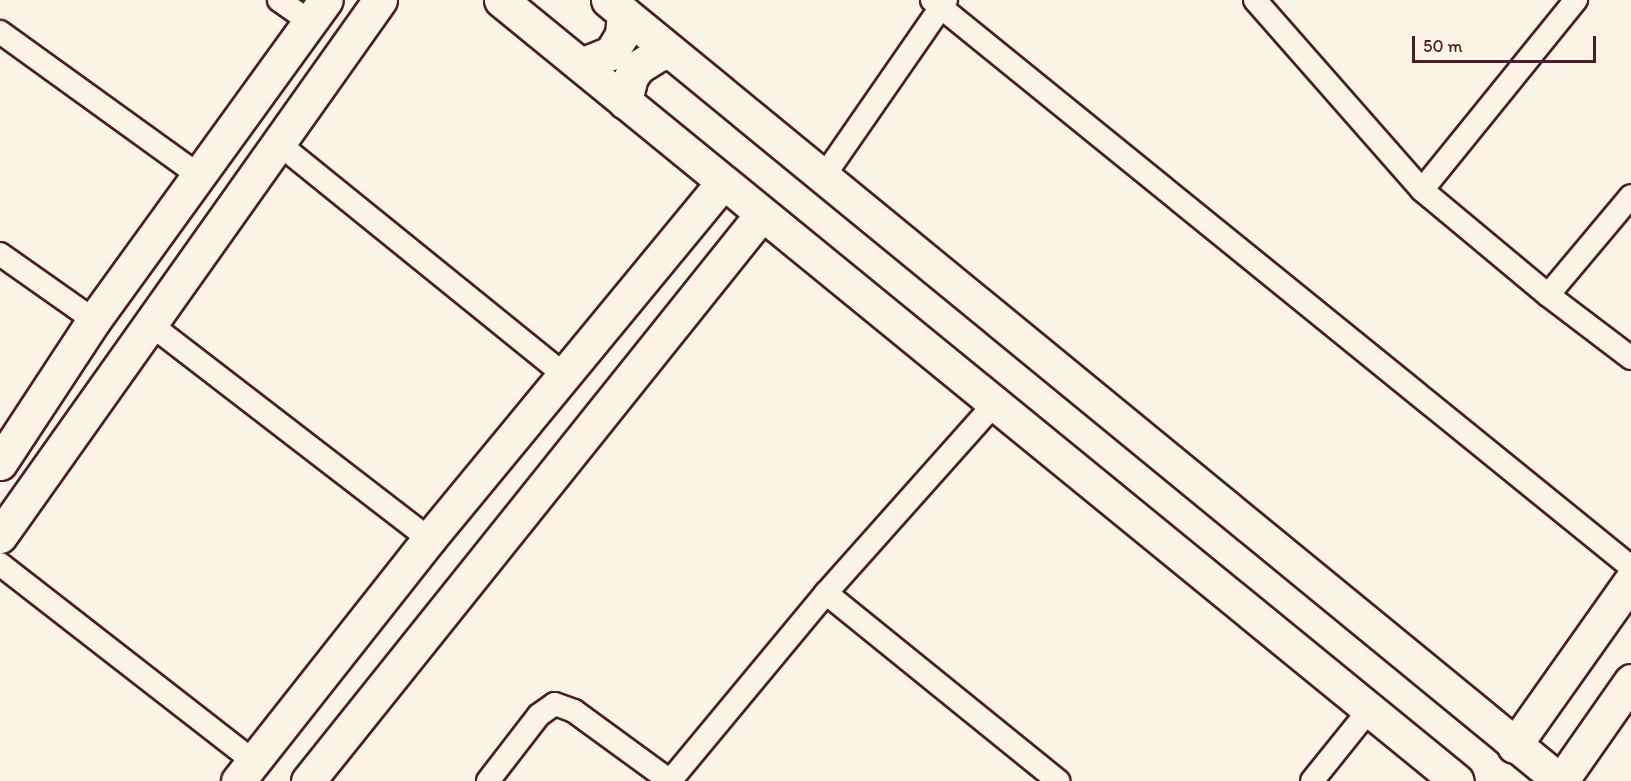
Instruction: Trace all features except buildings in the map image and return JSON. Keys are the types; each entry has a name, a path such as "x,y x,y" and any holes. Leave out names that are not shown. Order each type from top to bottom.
{"main road":[{"path":"0,536 380,0"},
{"path":"501,0 1456,781"},
{"path":"581,65 611,53 622,35 616,7"},
{"path":"616,7 1514,746 1561,781 1631,681"},
{"path":"38,481 24,463 1,461 94,320 201,177 318,11"},
{"path":"625,102 631,77 638,67 659,54 671,52"},
{"path":"246,771 429,539 723,182"},
{"path":"308,781 762,214"},
{"path":"696,215 716,221 737,245"},
{"path":"34,413 46,432 67,439"},
{"path":"1514,746 1631,581"}],"street":[{"path":"279,0 318,11"},
{"path":"1256,0 1422,190 1548,295 1631,358"},
{"path":"1422,190 1576,0"},
{"path":"824,176 940,2 1631,567"},
{"path":"0,32 201,177"},
{"path":"278,143 565,375"},
{"path":"1548,295 1631,196"},
{"path":"0,254 94,320"},
{"path":"150,324 429,539"},
{"path":"488,781 539,715 555,704 574,711 670,781 826,593 994,403"},
{"path":"0,564 246,771"},
{"path":"826,593 1058,781"},
{"path":"1312,781 1369,710"}]}
